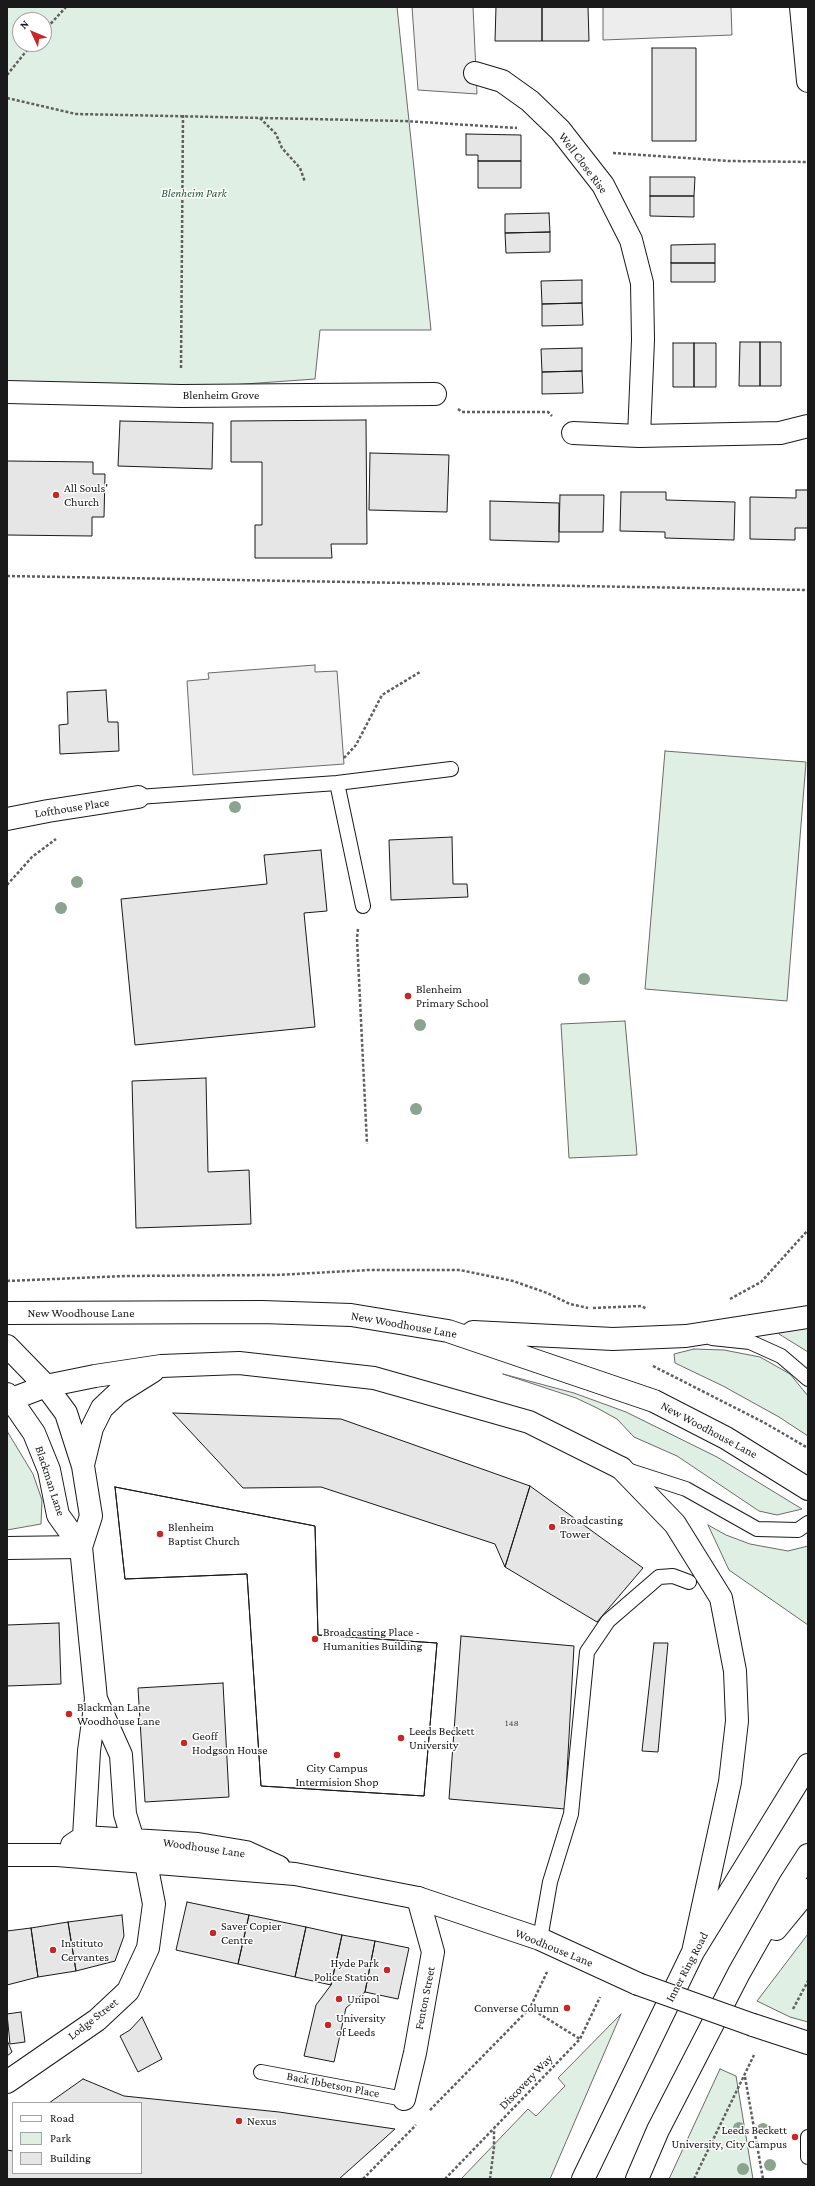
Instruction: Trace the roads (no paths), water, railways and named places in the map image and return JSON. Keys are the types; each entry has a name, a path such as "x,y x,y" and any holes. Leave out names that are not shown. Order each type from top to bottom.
{"main road":[{"path":"801,7 808,81"},
{"name":"Well Close Rise","path":"475,73 502,81 530,101 560,130 603,185 632,240 642,283 643,340 639,436"},
{"name":"Blenheim Grove","path":"7,392 181,396 435,394"},
{"path":"573,433 639,436 780,433 808,426"},
{"name":"Lofthouse Place","path":"7,819 138,797"},
{"name":"New Woodhouse Lane","path":"7,1313 262,1312 351,1315 448,1331 654,1401 726,1438 801,1484"},
{"path":"448,1331 613,1339 686,1336 808,1317"},
{"path":"7,1346 46,1386 66,1413 83,1466 91,1516 81,1547 96,1699 89,1751 84,1837 57,1855"},
{"path":"9,1402 46,1386 161,1366 239,1363 374,1378 529,1422 621,1468 675,1524 721,1598 735,1671 737,1721 730,1782 693,1952"},
{"path":"83,1466 92,1428 102,1408 118,1393 161,1366"},
{"name":"Blackman Lane","path":"9,1402 34,1433 49,1470 58,1515 81,1547"},
{"path":"7,1548 81,1547"},
{"path":"96,1699 121,1755 125,1814 133,1840 146,1863"},
{"name":"Inner Ring Road","path":"583,2179 693,1952 808,1765"},
{"name":"Woodhouse Lane","path":"84,1837 198,1844 246,1852 295,1874"},
{"name":"Woodhouse Lane","path":"7,1854 57,1855 295,1874 418,1898 540,1939 638,1984 808,2043"},
{"path":"637,2179 658,2130 739,1973 790,1883 808,1855"},
{"name":"Lodge Street","path":"7,2082 97,2020 128,1991 148,1948 154,1904 146,1863"},
{"path":"739,1973 808,1890"},
{"name":"Fenton Street","path":"404,2099 415,2053 433,1952 418,1898"}],"lane":[{"path":"138,797 337,783 451,769"},
{"path":"337,783 362,906"},
{"path":"686,1336 750,1342 781,1356 808,1379"},
{"path":"621,1468 686,1489 757,1530 798,1530 808,1523"},
{"path":"540,1939 550,1882 571,1814 587,1652 608,1620 659,1577 673,1576 689,1582"},
{"name":"Back Ibbetson Place","path":"261,2072 404,2099"},
{"path":"808,2138 808,2157"}],"place":[{"name":"All Souls' Church","path":"56,495"},
{"name":"Blenheim Primary School","path":"408,996"},
{"name":"Broadcasting Tower","path":"552,1527"},
{"name":"Blenheim Baptist Church","path":"160,1534"},
{"name":"Broadcasting Place - Humanities Building","path":"315,1639"},
{"name":"Blackman Lane Woodhouse Lane","path":"69,1714"},
{"name":"Leeds Beckett University","path":"401,1738"},
{"name":"Geoff Hodgson House","path":"184,1743"},
{"name":"City Campus Intermision Shop","path":"337,1755"},
{"name":"Saver Copier Centre","path":"213,1933"},
{"name":"Instituto Cervantes","path":"53,1950"},
{"name":"Hyde Park Police Station","path":"387,1970"},
{"name":"Unipol","path":"339,1999"},
{"name":"Converse Column","path":"567,2008"},
{"name":"University of Leeds","path":"328,2025"},
{"name":"Nexus","path":"239,2121"},
{"name":"Leeds Beckett University, City Campus","path":"795,2137"}],"park label":[{"name":"Blenheim Park","path":"194,193"}]}
